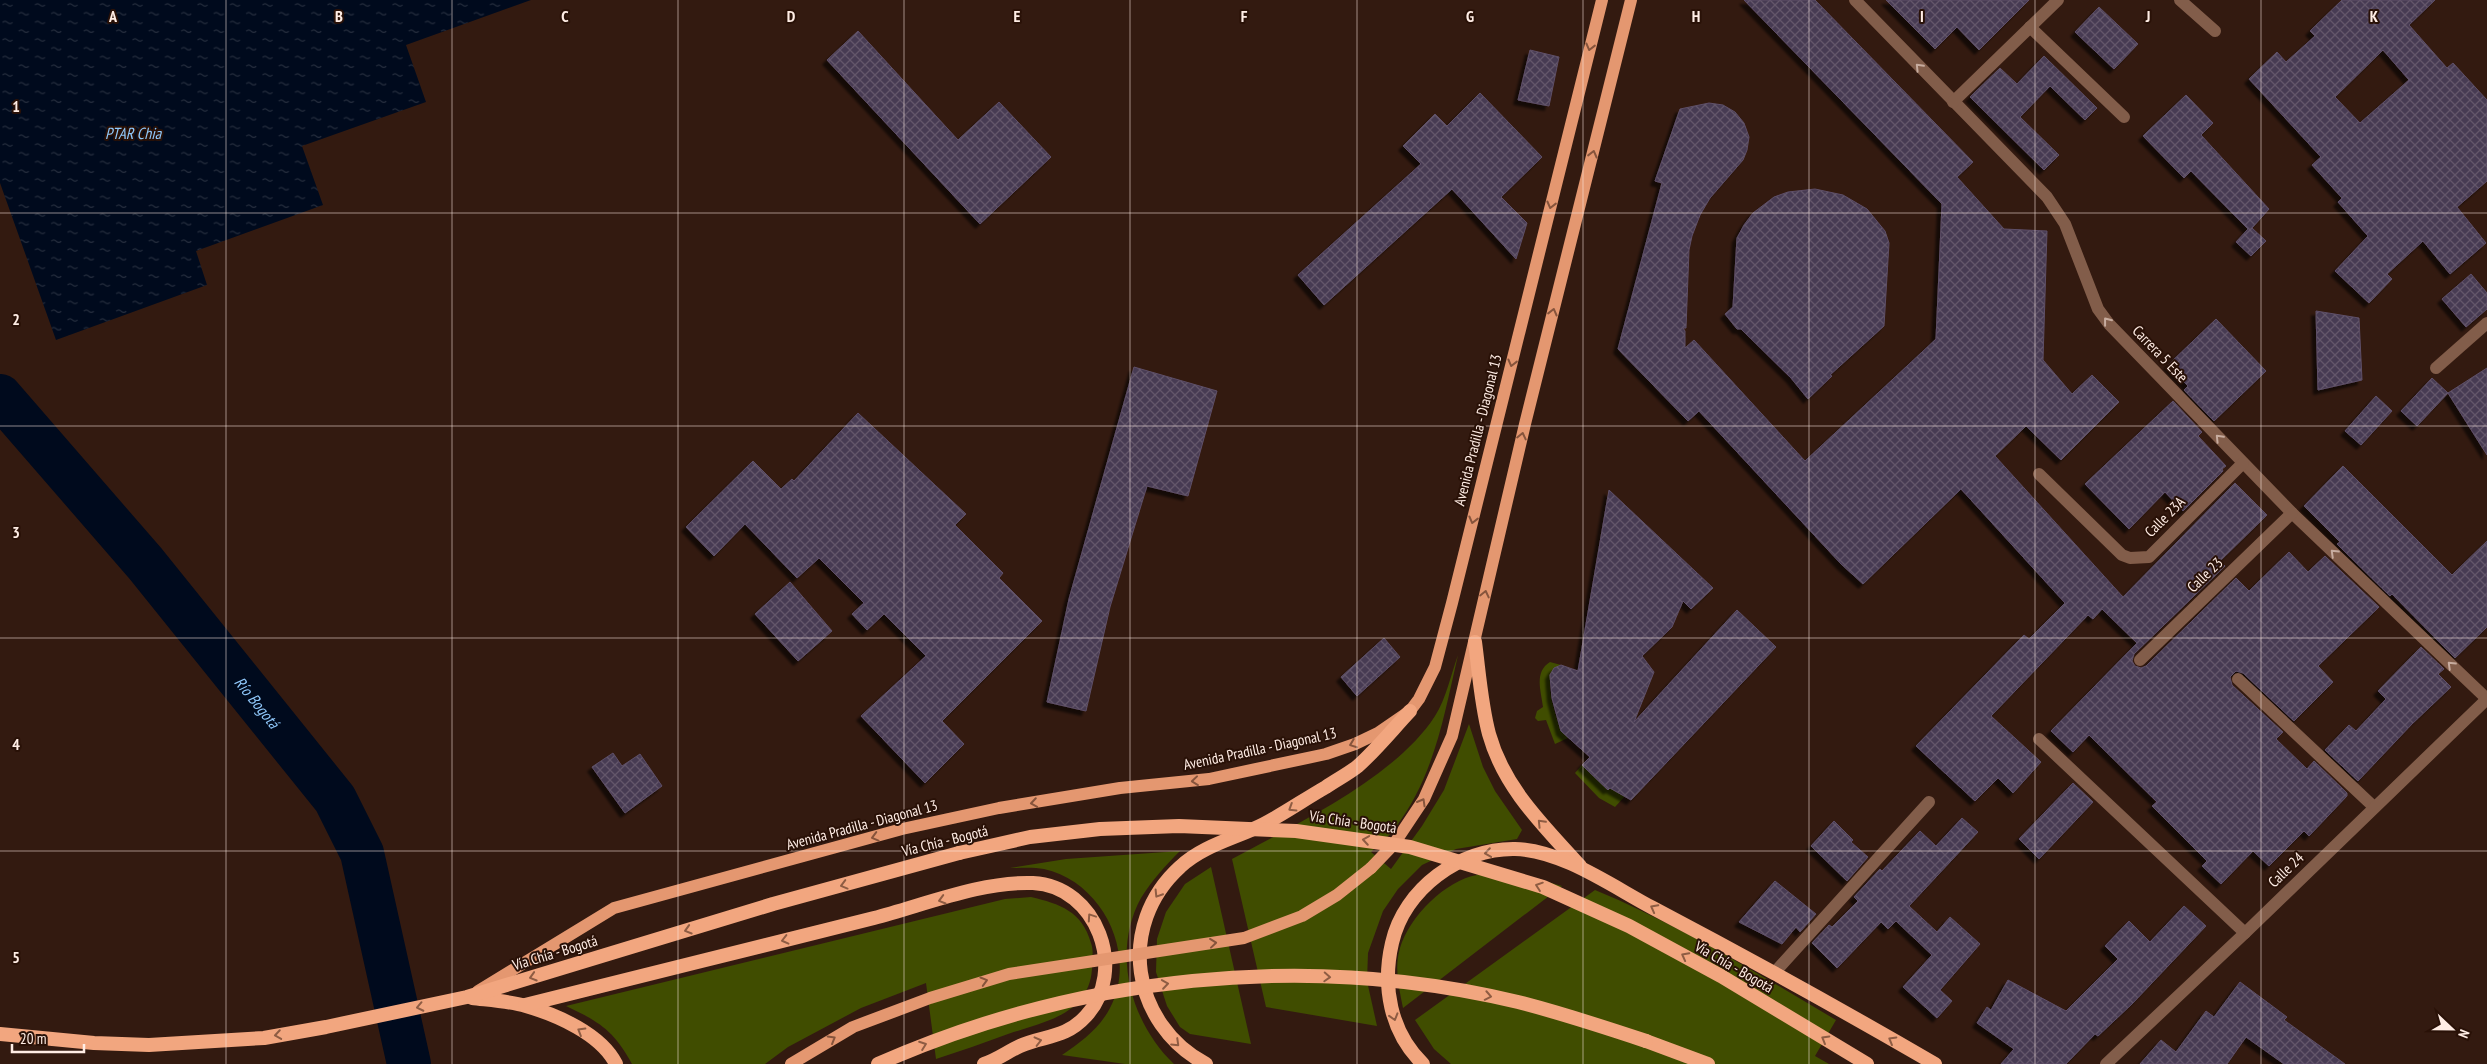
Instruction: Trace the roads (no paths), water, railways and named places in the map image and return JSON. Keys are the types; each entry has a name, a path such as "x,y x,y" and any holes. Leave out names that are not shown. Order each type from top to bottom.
{"highway":[{"path":"1475,642 1489,733 1500,764 1515,791 1534,816 1585,872"},
{"path":"1206,1064 1187,1054 1167,1035 1152,1013 1141,981 1139,950 1147,916 1155,898 1167,880 1195,855 1263,825 1357,767 1410,711"},
{"name":"Vía Chía - Bogotá","path":"0,1034 94,1043 148,1045 264,1038 467,997 773,904 959,853 1039,836 1100,829 1178,826 1296,831 1410,846 1543,887 1629,926 1721,976 1867,1064"},
{"path":"1423,1064 1413,1054 1396,1024 1388,994 1387,964 1394,935 1407,908 1426,884 1450,866 1478,854 1515,849 1552,855 1775,972 1935,1064"},
{"path":"524,1005 906,910 983,888 1035,883 1056,889 1076,900 1089,914 1100,932 1106,968 1103,985 1095,1004 1074,1027 1059,1036 1020,1046 994,1063"},
{"path":"878,1064 914,1048 979,1025 1044,1006 1111,992 1169,983 1246,977 1314,976 1382,980 1450,989 1516,1002 1582,1019 1708,1064"},
{"path":"467,997 524,1005 578,1029 597,1042 616,1064"}],"main road":[{"name":"Avenida Pradilla - Diagonal 13","path":"467,997 614,908 912,827 999,808 1111,790 1209,779 1326,754 1355,744 1378,733 1410,711 1419,700 1435,667 1602,0"},
{"path":"791,1064 853,1027 930,998 1009,974 1244,938 1302,916 1337,896 1371,868 1408,824 1424,799 1440,767 1461,704 1527,417 1631,0"}],"street":[{"name":"Carrera 5 Este","path":"1855,0 2047,197 2065,224 2098,309 2109,324 2292,513 2487,699"},
{"path":"1953,102 2058,0"},
{"path":"2180,0 2215,31"},
{"path":"2030,27 2124,117"},
{"path":"2436,368 2487,323"},
{"name":"Calle 23A","path":"2039,474 2114,549 2130,558 2139,559 2149,557 2244,463"},
{"name":"Calle 23","path":"2140,660 2292,513"},
{"path":"2238,680 2374,807"},
{"name":"Calle 24","path":"2106,1064 2245,933 2487,699"},
{"path":"2039,739 2245,933"},
{"path":"1775,972 1929,802"}],"water":[{"name":"PTAR Chia","path":"0,0 531,0 406,45 426,102 302,146 323,205 196,251 207,285 56,340 0,183"}],"waterway":[{"name":"Río Bogotá","path":"0,396 145,563 335,799 362,853 409,1064"}]}
